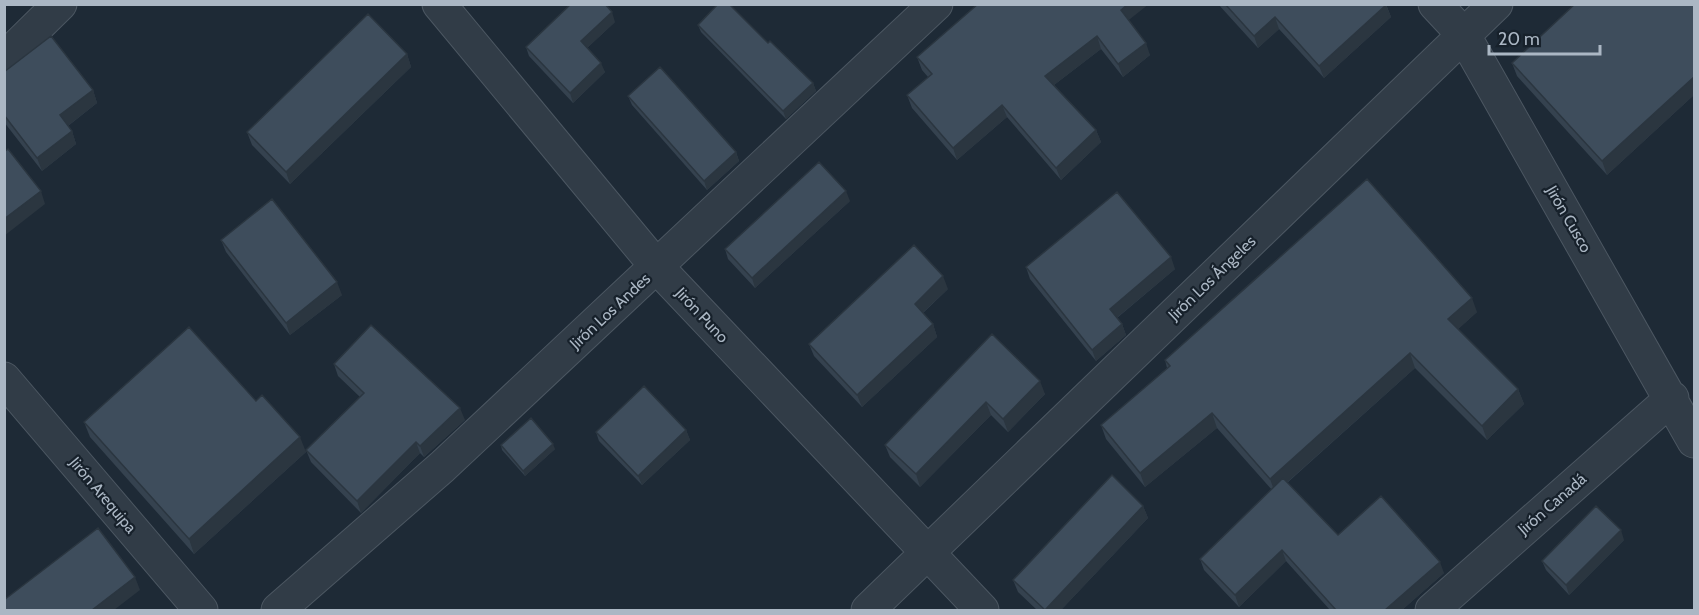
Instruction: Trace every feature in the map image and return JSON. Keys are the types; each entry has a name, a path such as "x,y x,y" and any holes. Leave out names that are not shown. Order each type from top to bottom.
{"street":[{"path":"4,58 60,4"},
{"name":"Jirón Puno","path":"439,4 657,267 982,610"},
{"name":"Jirón Los Andes","path":"278,610 442,467 936,4"},
{"name":"Jirón Cusco","path":"1435,4 1463,34 1695,441"},
{"name":"Jirón Los Ángeles","path":"868,610 929,554 1496,4"},
{"name":"Jirón Arequipa","path":"4,379 201,610"},
{"name":"Jirón Canadá","path":"1432,610 1672,398"}],"building":[{"path":"571,4 605,4 612,12 581,41 601,63 570,93 526,47"},
{"path":"718,4 729,4 813,83 783,111 698,25"},
{"path":"978,4 1128,4 1121,10 1146,43 1118,64 1097,36 1045,76 1096,130 1056,168 1002,105 953,148 907,95 932,74 917,57"},
{"path":"1225,4 1386,5 1319,66 1275,17 1254,36"},
{"path":"1575,4 1695,4 1695,76 1602,161 1512,63"},
{"path":"368,14 407,54 286,172 247,132"},
{"path":"51,36 93,90 60,115 72,131 37,158 4,115 4,72"},
{"path":"660,67 736,152 704,181 628,96"},
{"path":"8,149 41,191 4,219 4,152"},
{"path":"819,162 846,191 752,278 725,249"},
{"path":"1367,179 1472,298 1448,319 1518,389 1482,426 1410,353 1270,479 1212,413 1140,473 1101,425 1170,366 1165,360"},
{"path":"1117,192 1171,257 1110,309 1122,324 1092,350 1026,267"},
{"path":"272,199 337,282 286,323 221,240"},
{"path":"914,245 943,276 915,304 933,324 857,395 809,344"},
{"path":"371,325 460,408 420,446 416,442 357,501 306,450 364,393 334,364"},
{"path":"189,327 256,401 262,395 300,437 189,539 84,422"},
{"path":"992,334 1040,381 1003,419 986,402 916,474 885,445"},
{"path":"644,386 686,430 638,476 596,432"},
{"path":"531,418 553,444 523,471 501,445"},
{"path":"1112,475 1143,506 1045,610 1013,580"},
{"path":"1283,478 1338,535 1381,496 1440,562 1385,610 1336,610 1282,550 1235,595 1200,559"},
{"path":"1596,506 1621,530 1566,585 1542,561"},
{"path":"98,528 135,577 92,610 4,610 4,600"}]}
